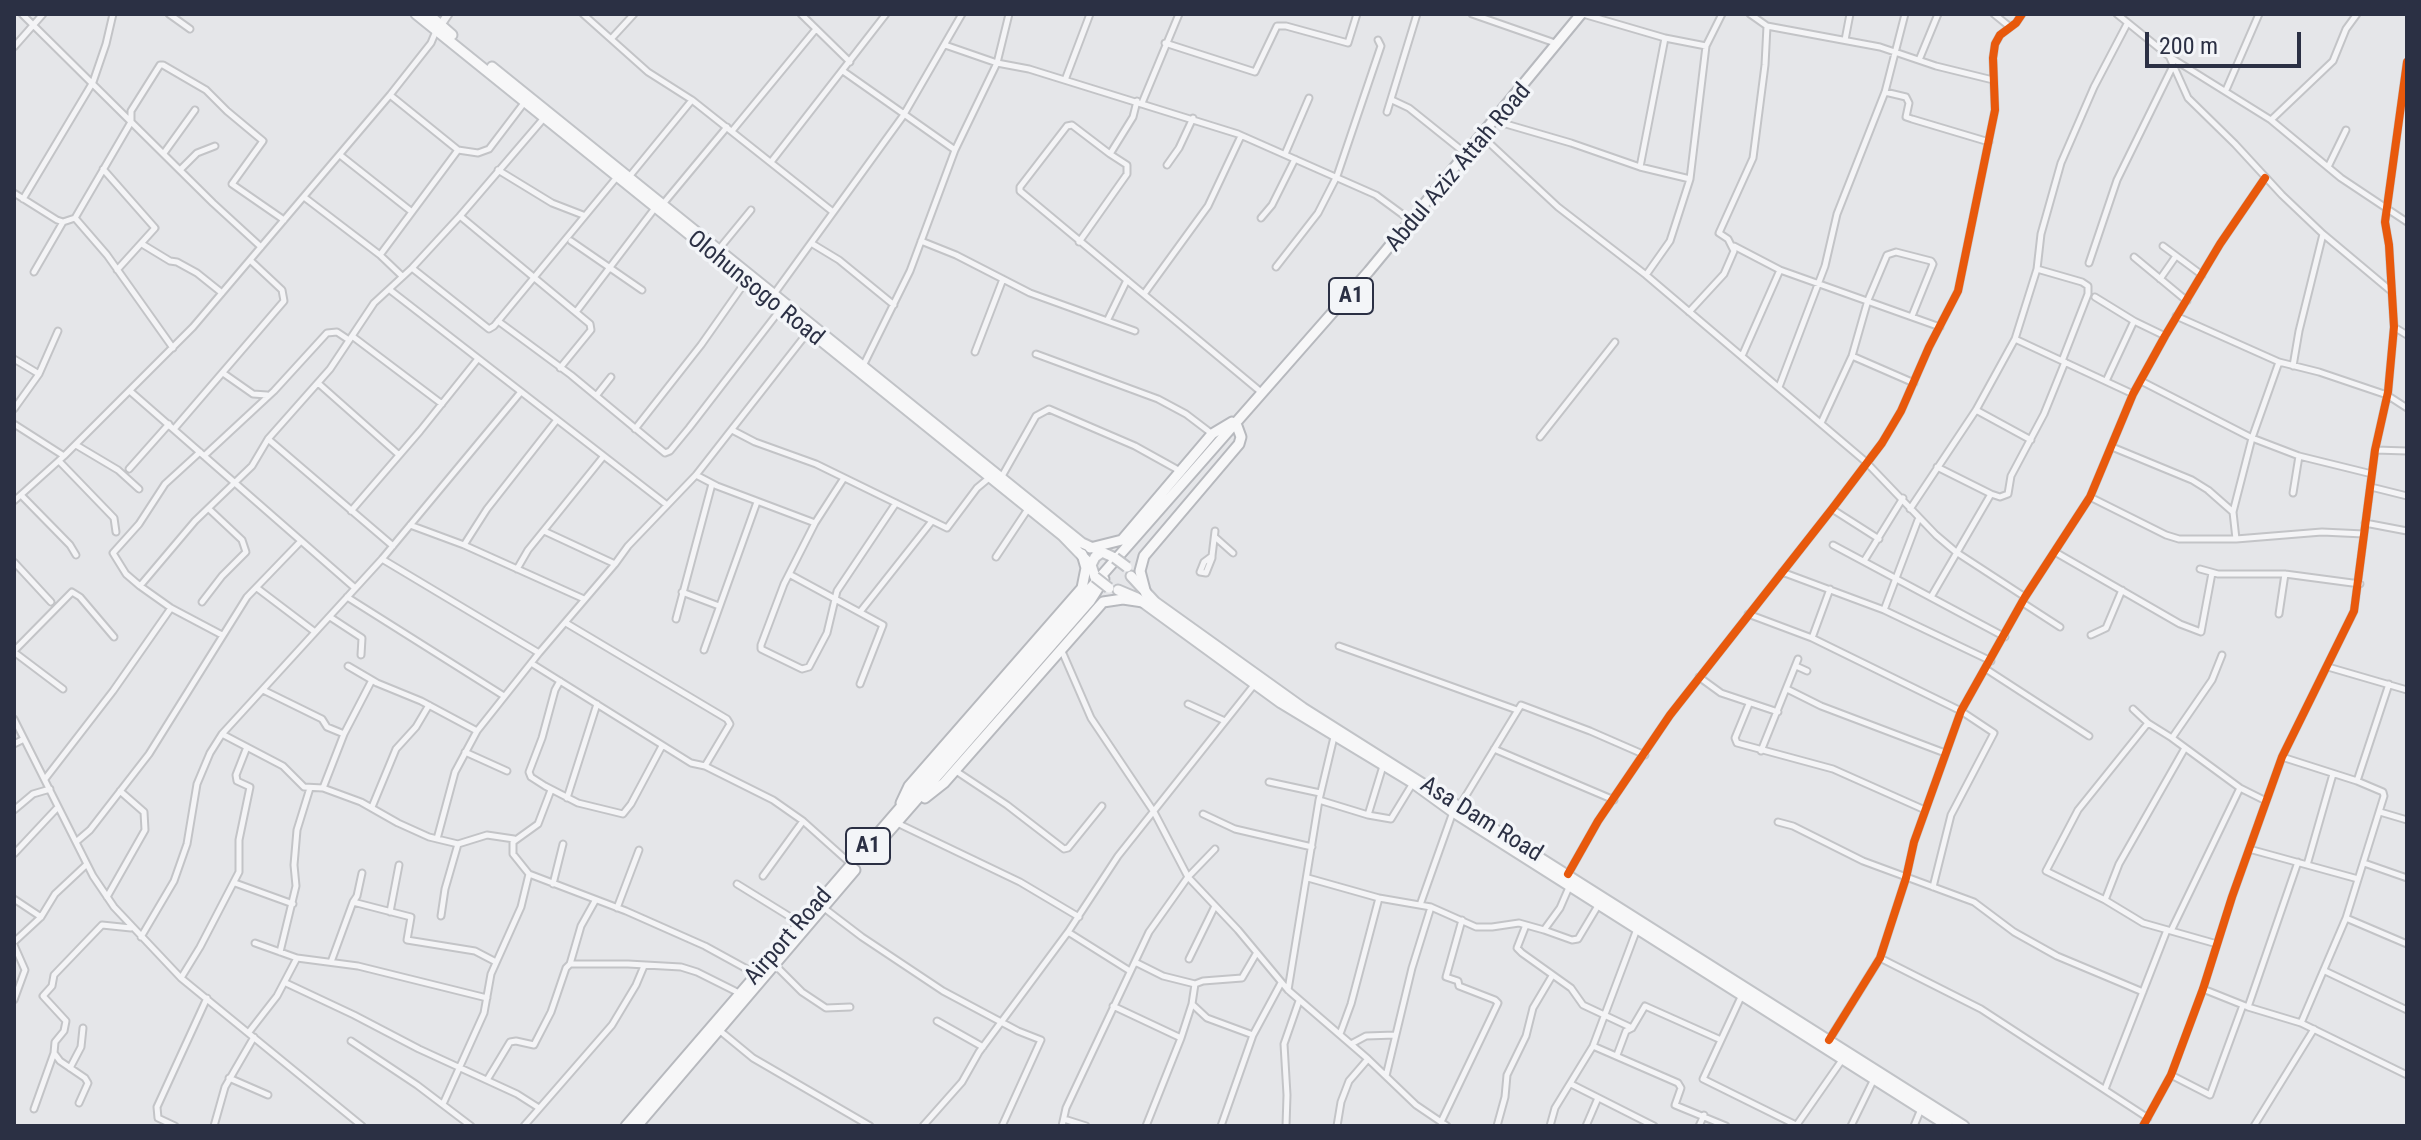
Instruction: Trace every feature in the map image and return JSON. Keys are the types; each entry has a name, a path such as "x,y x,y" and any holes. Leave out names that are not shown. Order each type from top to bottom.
{"main road":[{"name":"Olohunsogo Road","path":"416,14 438,27 629,178 780,310 1001,478 1086,551 1093,572 1113,589"},
{"name":"Olohunsogo Road","path":"428,14 438,27 544,118 617,177 719,250 863,366 989,478 1086,551 1129,571"},
{"name":"Abdul Aziz Attah Road","path":"1238,423 1258,405 1485,139 1495,121 1556,43 1584,14"},
{"name":"Abdul Aziz Attah Road","path":"1109,560 1238,423 1584,14"},
{"path":"1238,423 1239,444 1129,571 1127,586 1113,589 944,783 900,816 909,786 1084,584 1093,572 1095,557 1109,560 1122,540 1212,434 1238,423"},
{"path":"1084,584 1086,551 1122,540"},
{"path":"1103,602 1145,598 1140,571 1144,556"},
{"name":"Airport Road","path":"626,1126 824,908 900,816 1096,593 1109,560"},
{"name":"Asa Dam Road","path":"1129,571 1145,598 1255,684 1334,736 1425,789"},
{"name":"Asa Dam Road","path":"1113,589 1145,598 1425,789 1785,1017 1842,1059 1948,1126"},
{"name":"Airport Road","path":"637,1126 800,923 900,816"},
{"name":"Asa Dam Road","path":"1569,880 1599,904 1742,996 1829,1040 1964,1126"}],"street":[{"path":"22,14 261,247"},
{"path":"14,47 43,14"},
{"path":"23,199 93,82 113,14"},
{"path":"169,14 190,29"},
{"path":"14,501 62,459 173,349 390,95 431,43 448,14"},
{"path":"583,14 648,72 692,100 833,212"},
{"path":"611,39 634,14"},
{"path":"801,14 850,62"},
{"path":"771,162 886,14"},
{"path":"774,295 903,116 962,14"},
{"path":"863,366 894,305 955,150 997,63 1009,14"},
{"path":"1065,80 1090,14"},
{"path":"1110,154 1140,102 1179,14"},
{"path":"1165,43 1255,72 1277,26 1348,43 1357,14"},
{"path":"1387,112 1417,14"},
{"path":"1472,14 1556,43"},
{"path":"1584,14 1665,38 1706,46"},
{"path":"1646,275 1670,241 1690,179 1706,46 1722,14"},
{"path":"1750,14 1767,26 1897,51 1936,66 1993,80"},
{"path":"1845,40 1850,14"},
{"path":"1779,387 1818,283 1837,214 1885,92 1905,14"},
{"path":"1919,60 1938,14"},
{"path":"1994,14 2010,27"},
{"path":"1544,930 1555,916 1569,880 1614,800 1670,715 1832,509 1882,443 1901,411 1953,304 1963,274 1995,110 1995,44 2022,14"},
{"path":"2117,14 2170,57 2271,120 2328,167 2407,222"},
{"path":"2226,90 2259,14"},
{"path":"2271,120 2333,61 2346,29 2357,14"},
{"path":"1910,509 1976,410 2015,339 2037,269 2041,234 2061,163 2094,87 2127,24"},
{"path":"1767,26 1753,158 1719,233 1733,245 1780,270 1940,327"},
{"path":"576,312 659,206 816,29"},
{"path":"1640,167 1665,38"},
{"path":"1276,267 1318,213 1337,176 1381,46 1378,40"},
{"path":"945,45 1242,135 1376,195 1411,221"},
{"path":"2170,57 2188,98 2323,234 2391,291"},
{"path":"2143,1126 2171,1075 2282,757 2351,621 2360,584 2365,523 2375,450 2387,395 2394,327 2386,209 2407,62"},
{"path":"34,272 63,222 75,218 131,122 131,111 160,65 200,86 263,141 232,184 284,220"},
{"path":"2089,263 2117,180 2173,67"},
{"path":"843,71 955,150"},
{"path":"1885,92 1906,97 1909,103 1906,117 1989,142"},
{"path":"390,95 458,150 478,153 489,149 525,102"},
{"path":"1285,154 1309,98"},
{"path":"629,178 692,100"},
{"path":"1392,100 1409,108 1465,153"},
{"path":"164,153 195,110"},
{"path":"140,586 195,521 252,466 268,439 318,383 366,313 460,216 544,118"},
{"path":"1167,165 1193,118"},
{"path":"1495,121 1586,147 1640,167 1690,179"},
{"path":"1079,242 1127,174 1127,165 1072,125 1067,126 1020,187 1023,196 1262,393"},
{"path":"2328,167 2346,130"},
{"path":"1144,294 1208,206 1242,135"},
{"path":"1485,139 1558,207 1646,275 1866,462 1903,498 1918,520 1956,552 2060,627"},
{"path":"180,170 197,153 215,146"},
{"path":"380,255 458,150"},
{"path":"340,155 412,212"},
{"path":"1261,218 1272,205 1295,159"},
{"path":"103,169 155,228 117,270"},
{"path":"498,170 552,203 583,215"},
{"path":"412,268 489,329 617,177"},
{"path":"1829,1040 1880,958 1906,878 1914,842 1961,711 2024,600 2090,497 2133,394 2176,316 2265,178"},
{"path":"14,194 63,222"},
{"path":"304,197 380,255 402,276"},
{"path":"719,250 751,210"},
{"path":"460,216 590,324 591,330 560,368"},
{"path":"75,218 117,270 173,349"},
{"path":"2293,366 2323,234"},
{"path":"571,241 642,290"},
{"path":"921,241 1070,309 1108,319 1135,331"},
{"path":"811,243 839,260 894,305"},
{"path":"142,244 197,273 222,293"},
{"path":"1689,312 1724,274 1734,251 1733,245"},
{"path":"2163,246 2202,275"},
{"path":"1821,423 1852,356 1868,300 1887,255 1896,252 1931,261 1933,269 1912,316"},
{"path":"2160,279 2176,256"},
{"path":"2134,257 2187,301"},
{"path":"174,429 284,301 282,290 250,260"},
{"path":"1937,467 1991,494 2000,497 2008,494 2011,476 2056,389 2088,294 2088,286 2082,282 2037,269"},
{"path":"1742,356 1780,270"},
{"path":"975,352 1003,279"},
{"path":"1108,319 1127,280"},
{"path":"635,429 710,334 746,281"},
{"path":"390,290 667,505"},
{"path":"2095,297 2165,336"},
{"path":"498,321 665,453 670,451 780,310"},
{"path":"2176,316 2279,362 2387,395 2407,408"},
{"path":"2106,381 2134,321"},
{"path":"2394,327 2407,335"},
{"path":"14,409 39,374 58,331"},
{"path":"222,635 171,608 140,586 126,574 113,553 139,524 165,484 269,395 327,333 337,332 351,338 442,404"},
{"path":"437,839 455,772 477,731 628,546 696,475 808,332"},
{"path":"2015,339 2133,394"},
{"path":"1540,437 1615,342"},
{"path":"1036,354 1158,399 1186,414 1212,434"},
{"path":"1852,356 1914,383"},
{"path":"14,359 39,374"},
{"path":"351,511 477,360"},
{"path":"2236,539 2233,512 2252,438 2279,362"},
{"path":"223,373 253,394 269,395"},
{"path":"596,396 611,377"},
{"path":"2141,381 2252,438 2299,456 2372,474"},
{"path":"318,383 398,454"},
{"path":"131,392 355,588"},
{"path":"141,937 174,881 187,844 197,784 222,734 382,559 520,393"},
{"path":"253,394 255,408"},
{"path":"1001,478 1036,416 1049,409 1135,446 1181,472"},
{"path":"1976,410 2031,440"},
{"path":"464,545 487,509 557,421"},
{"path":"14,424 62,459 114,518 116,532"},
{"path":"129,469 169,424"},
{"path":"732,430 755,442 797,456 947,528 977,488 989,478"},
{"path":"268,439 393,546"},
{"path":"76,445 118,470 139,489"},
{"path":"2112,447 2192,480 2233,512"},
{"path":"2375,450 2407,451"},
{"path":"2293,493 2299,456"},
{"path":"517,569 603,457"},
{"path":"696,475 815,523"},
{"path":"844,478 815,523 789,574 761,649 802,669 809,667 827,633 834,598 896,503"},
{"path":"676,619 712,484"},
{"path":"2371,487 2407,496"},
{"path":"1931,597 1991,494"},
{"path":"21,495 76,555"},
{"path":"2090,497 2179,539 2236,539 2322,532 2364,534"},
{"path":"1864,561 1903,498"},
{"path":"704,650 757,502"},
{"path":"996,557 1028,508"},
{"path":"202,602 247,547 209,509"},
{"path":"1832,509 1879,539"},
{"path":"1884,610 1918,520"},
{"path":"860,612 932,521"},
{"path":"2365,523 2407,531"},
{"path":"410,525 464,545 584,599"},
{"path":"544,531 615,564"},
{"path":"1212,556 1214,534 1233,553"},
{"path":"76,842 90,830 149,754 247,597 301,541"},
{"path":"1833,545 2005,637"},
{"path":"2055,552 2180,624 2201,632 2212,573"},
{"path":"382,559 539,653"},
{"path":"14,562 51,602"},
{"path":"2200,569 2212,573 2285,574 2360,584"},
{"path":"1782,572 1884,610 1991,661"},
{"path":"789,574 880,623 883,629 860,684"},
{"path":"2279,614 2285,574"},
{"path":"257,588 315,632"},
{"path":"1812,638 1830,589"},
{"path":"2091,635 2106,628 2122,590"},
{"path":"63,689 14,652 72,592 80,597 114,637"},
{"path":"682,592 719,606"},
{"path":"347,597 504,696"},
{"path":"45,779 113,691 171,608"},
{"path":"1748,614 1812,638 1961,711 1994,733 1951,815 1933,887"},
{"path":"330,617 362,638 361,655"},
{"path":"566,623 727,719 730,724 705,766"},
{"path":"1339,646 1517,710"},
{"path":"1060,648 1091,718 1154,812 1188,877 1299,1001 1340,1034 1416,1105 1447,1126"},
{"path":"2172,738 2212,680 2222,655"},
{"path":"531,663 691,763 705,766 773,800 803,821 852,864"},
{"path":"1761,751 1797,663 1807,671"},
{"path":"348,666 477,731"},
{"path":"2328,667 2407,690"},
{"path":"1986,669 2089,736"},
{"path":"1699,677 1721,693 1778,712"},
{"path":"323,788 344,734 372,680"},
{"path":"560,681 529,772 531,777 551,790 599,810 623,814 662,746"},
{"path":"923,1126 962,1082 983,1047 1079,917 1118,856 1255,684"},
{"path":"2357,781 2389,684"},
{"path":"1787,689 1821,706 1945,753"},
{"path":"263,690 322,719 327,727 344,734"},
{"path":"567,798 597,704"},
{"path":"1188,704 1225,721"},
{"path":"1749,704 1736,741 1761,751 1827,767 1925,810"},
{"path":"372,807 396,749 416,727 429,705"},
{"path":"1420,905 1456,809 1517,710 1524,705 1645,755"},
{"path":"2133,709 2240,788 2266,801"},
{"path":"14,719 87,864 107,897 132,928 181,978 362,1126"},
{"path":"2148,723 2078,810 2046,871 2143,923 2217,944"},
{"path":"222,734 283,766 299,785 323,788 372,807 407,828 458,844 487,835 514,839 538,824 551,790"},
{"path":"1288,990 1320,797 1334,736"},
{"path":"14,744 24,739"},
{"path":"181,978 239,872 239,840 250,787 237,781 236,775 247,747"},
{"path":"2105,900 2119,864 2185,748"},
{"path":"1494,749 1614,800"},
{"path":"465,752 507,771"},
{"path":"2282,757 2383,792 2380,812 2346,918 2301,1023"},
{"path":"1368,815 1383,766"},
{"path":"956,770 1007,805 1060,849 1068,848 1102,806"},
{"path":"2307,865 2333,773"},
{"path":"1269,782 1368,815 1391,819 1413,783"},
{"path":"280,952 296,886 297,830 310,787"},
{"path":"2105,1089 2169,930 2240,788"},
{"path":"14,810 33,794 50,789"},
{"path":"107,897 145,830 144,812 120,791"},
{"path":"14,854 58,807"},
{"path":"2380,812 2407,820"},
{"path":"1203,814 1235,829 1312,847"},
{"path":"900,816 1079,917"},
{"path":"763,876 803,821"},
{"path":"1778,822 1793,826 1863,861 1974,902 2014,932 2057,956 2143,992"},
{"path":"514,839 513,854 529,874 705,946 756,975"},
{"path":"441,916 458,844"},
{"path":"553,884 563,844"},
{"path":"1086,1126 1063,1123 1066,1108 1113,1006 1149,932 1188,877 1215,849"},
{"path":"2249,849 2358,879"},
{"path":"617,908 639,850"},
{"path":"2171,1075 2210,1095 2298,862"},
{"path":"2364,863 2407,878"},
{"path":"14,1000 25,970 14,943 41,917 55,894 87,864"},
{"path":"390,912 399,865"},
{"path":"331,962 357,896 362,873"},
{"path":"443,1104 484,1013 496,962 521,907 529,874"},
{"path":"1308,878 1379,898 1431,907 1485,928 1514,923 1572,940 1578,939 1599,904"},
{"path":"235,883 293,904"},
{"path":"737,884 800,923"},
{"path":"1340,1034 1379,898"},
{"path":"14,899 41,917"},
{"path":"487,1080 510,1042 534,1045 570,964 581,926 596,900"},
{"path":"353,902 411,917 407,940 475,951 496,962"},
{"path":"1189,959 1215,906"},
{"path":"1386,1076 1412,968 1431,907"},
{"path":"824,908 943,991 1041,1040 1002,1126"},
{"path":"2346,918 2407,944"},
{"path":"1441,1122 1498,1005 1495,1000 1459,986 1458,981 1446,977 1462,920"},
{"path":"34,1109 55,1042 66,1026 65,1016 54,1010 43,996 52,986 54,975 102,925 132,928"},
{"path":"1526,925 1517,948 1571,988 1579,1002 1632,1028"},
{"path":"1550,1126 1555,1108 1593,1046 1637,929"},
{"path":"1068,932 1130,971"},
{"path":"255,943 297,958 358,966 487,998"},
{"path":"1135,962 1163,976 1195,984 1199,981 1242,978 1256,954"},
{"path":"249,1032 286,983 297,958"},
{"path":"1880,958 1969,1002 2148,1118"},
{"path":"570,964 667,966 697,972 740,994"},
{"path":"774,964 802,992 826,1008 850,1007"},
{"path":"524,1126 612,1025 644,966"},
{"path":"2325,971 2407,1010"},
{"path":"1497,1126 1507,1075 1526,1036 1533,1008 1552,976"},
{"path":"286,983 517,1094 539,1108"},
{"path":"1221,1126 1253,1035 1281,983"},
{"path":"1146,1126 1181,1038 1195,984"},
{"path":"2203,989 2301,1023 2407,1075"},
{"path":"1742,996 1703,1079 1796,1126 1842,1059"},
{"path":"175,1126 158,1118 157,1107 207,998"},
{"path":"1286,1126 1284,1044 1299,1001"},
{"path":"1192,1004 1207,1018 1253,1035"},
{"path":"1113,1006 1181,1038"},
{"path":"1617,1055 1626,1031 1632,1028 1645,1006 1721,1040"},
{"path":"937,1021 983,1047"},
{"path":"716,1027 753,1058 870,1126"},
{"path":"70,1068 81,1047 83,1028"},
{"path":"2254,1126 2314,1029"},
{"path":"1351,1044 1366,1036 1396,1035"},
{"path":"214,1126 229,1078 254,1037"},
{"path":"351,1041 471,1126"},
{"path":"1593,1046 1678,1083 1681,1088 1675,1105 1726,1126"},
{"path":"54,1053 88,1083 79,1103"},
{"path":"1337,1126 1349,1081 1368,1059"},
{"path":"229,1078 268,1095"},
{"path":"1851,1126 1874,1078"},
{"path":"1571,1084 1654,1126"},
{"path":"1586,1126 1598,1098"},
{"path":"1914,1126 1921,1109"},
{"path":"1699,1126 1704,1115"}],"cycle path":[{"path":"1568,874 1598,821 1670,715 1832,509 1882,443 1901,411 1958,291 1995,110 1995,44 2022,14"},
{"path":"2143,1126 2171,1075 2282,757 2354,611 2375,450 2388,392 2394,327 2385,222 2407,62"},
{"path":"1829,1040 1880,958 1906,878 1914,842 1961,711 2025,597 2090,497 2133,394 2165,336 2220,244 2265,178"}]}
